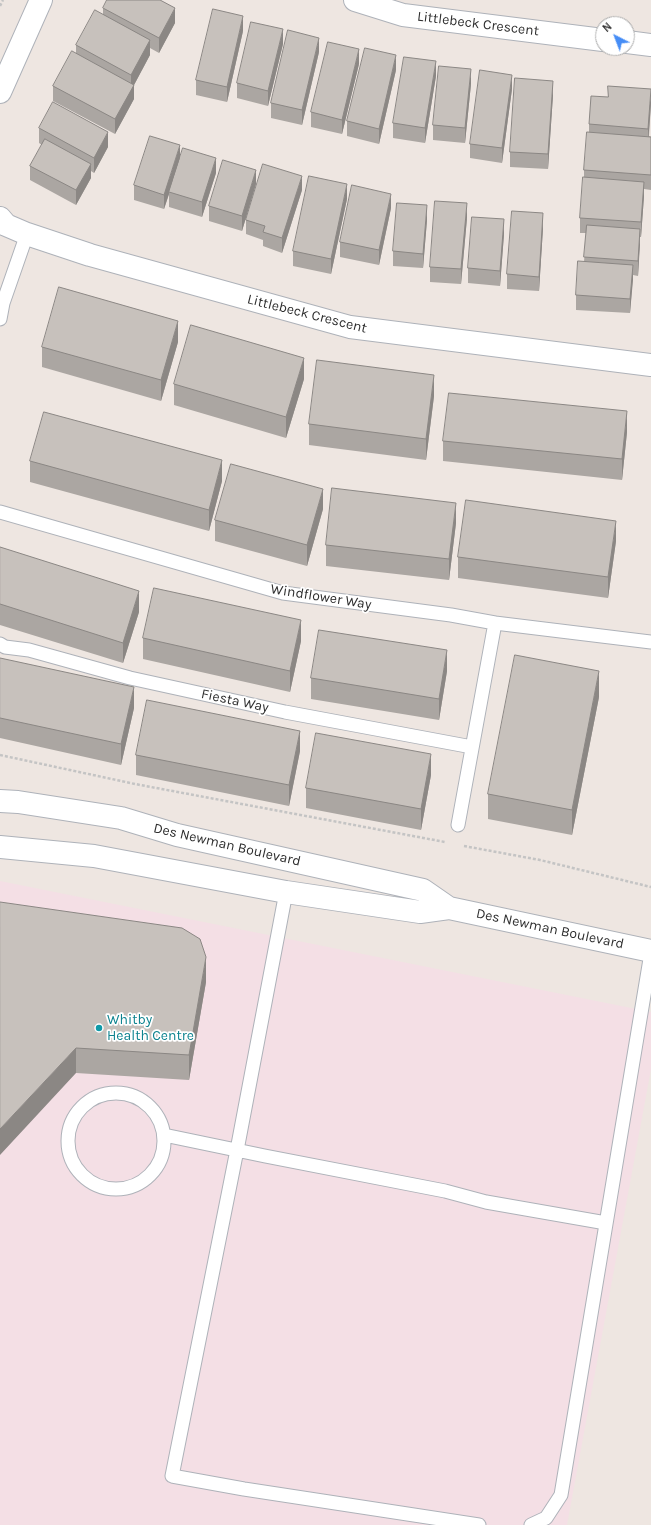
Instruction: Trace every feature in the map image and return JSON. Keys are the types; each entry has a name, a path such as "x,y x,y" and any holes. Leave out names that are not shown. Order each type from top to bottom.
{"street":[{"path":"0,92 41,0"},
{"name":"Littlebeck Crescent","path":"355,0 403,15 595,39"},
{"path":"635,43 651,46"},
{"name":"Littlebeck Crescent","path":"0,218 6,225 27,234 98,257 350,327 651,365"},
{"name":"Des Newman Boulevard","path":"0,801 25,803 121,818 177,835 422,890 449,908"},
{"name":"Des Newman Boulevard","path":"0,847 94,856 286,892 420,912 449,908 651,952"}],"lane":[{"path":"0,320 3,303 27,234"},
{"name":"Windflower Way","path":"0,512 283,593 495,623 651,642"},
{"path":"458,825 495,623"},
{"name":"Fiesta Way","path":"0,644 5,647 29,650 130,678 293,713 472,747"},
{"path":"286,892 237,1150 172,1476 244,1489 479,1525"},
{"path":"531,1525 546,1518 561,1495 651,952"},
{"path":"108,1093 123,1093 138,1098 151,1107 159,1120 164,1135 163,1150 158,1165 148,1177 134,1186 118,1190 102,1188 88,1181 76,1169 69,1154 67,1138 71,1122 80,1109 93,1098 108,1093"},
{"path":"164,1135 445,1191 486,1202 606,1223"}],"path":[{"path":"0,6 3,0"},
{"path":"0,755 135,784 449,843"},
{"path":"457,844 540,860 651,887"}],"shaded area":[{"path":"0,881 651,1012 651,1069 567,1525 0,1525"}],"building":[{"path":"107,0 160,0 175,8 159,38 103,8"},
{"path":"213,9 243,16 227,87 196,80"},
{"path":"95,10 150,40 131,75 76,45"},
{"path":"251,22 283,29 268,91 237,83"},
{"path":"288,30 319,38 302,110 271,103"},
{"path":"328,42 359,49 342,120 311,112"},
{"path":"365,48 396,55 379,129 347,121"},
{"path":"72,51 134,85 115,119 53,86"},
{"path":"404,57 436,61 425,128 393,123"},
{"path":"439,66 471,69 465,128 433,125"},
{"path":"480,70 512,75 502,148 470,144"},
{"path":"515,78 553,81 548,154 510,152"},
{"path":"608,86 651,89 648,129 589,124 591,96 608,97"},
{"path":"53,102 108,132 94,158 39,128"},
{"path":"587,132 651,137 651,175 584,170"},
{"path":"150,136 180,145 164,195 134,185"},
{"path":"45,139 91,164 76,190 30,166"},
{"path":"183,148 216,158 202,202 169,192"},
{"path":"223,160 256,170 242,216 209,206"},
{"path":"263,164 302,176 282,238 263,232 265,226 246,220"},
{"path":"309,176 347,184 331,259 293,251"},
{"path":"583,177 644,182 641,222 580,218"},
{"path":"352,185 391,194 379,250 340,242"},
{"path":"435,201 467,203 461,269 430,267"},
{"path":"397,203 427,205 423,254 393,251"},
{"path":"512,211 543,213 539,277 507,274"},
{"path":"472,217 504,219 500,271 468,268"},
{"path":"587,225 640,229 638,261 584,257"},
{"path":"578,261 633,265 630,299 576,295"},
{"path":"59,287 178,321 161,380 42,347"},
{"path":"191,325 304,358 286,417 174,384"},
{"path":"317,360 434,375 426,439 309,424"},
{"path":"449,393 627,411 622,459 443,441"},
{"path":"44,412 222,460 209,510 30,461"},
{"path":"231,464 323,489 307,545 215,520"},
{"path":"332,488 456,503 449,559 326,545"},
{"path":"466,500 616,521 608,577 458,557"},
{"path":"0,547 139,591 123,643 0,604"},
{"path":"154,588 301,620 290,671 143,638"},
{"path":"319,630 447,650 439,699 311,678"},
{"path":"515,655 599,671 572,810 488,794"},
{"path":"0,658 134,687 121,744 0,718"},
{"path":"147,700 300,731 289,785 136,755"},
{"path":"316,733 431,754 421,809 306,788"},
{"name":"Whitby Health Centre","path":"0,902 182,928 200,939 206,957 189,1055 76,1048 0,1129"}],"place":[{"name":"Whitby Health Centre","path":"99,1028"}]}
